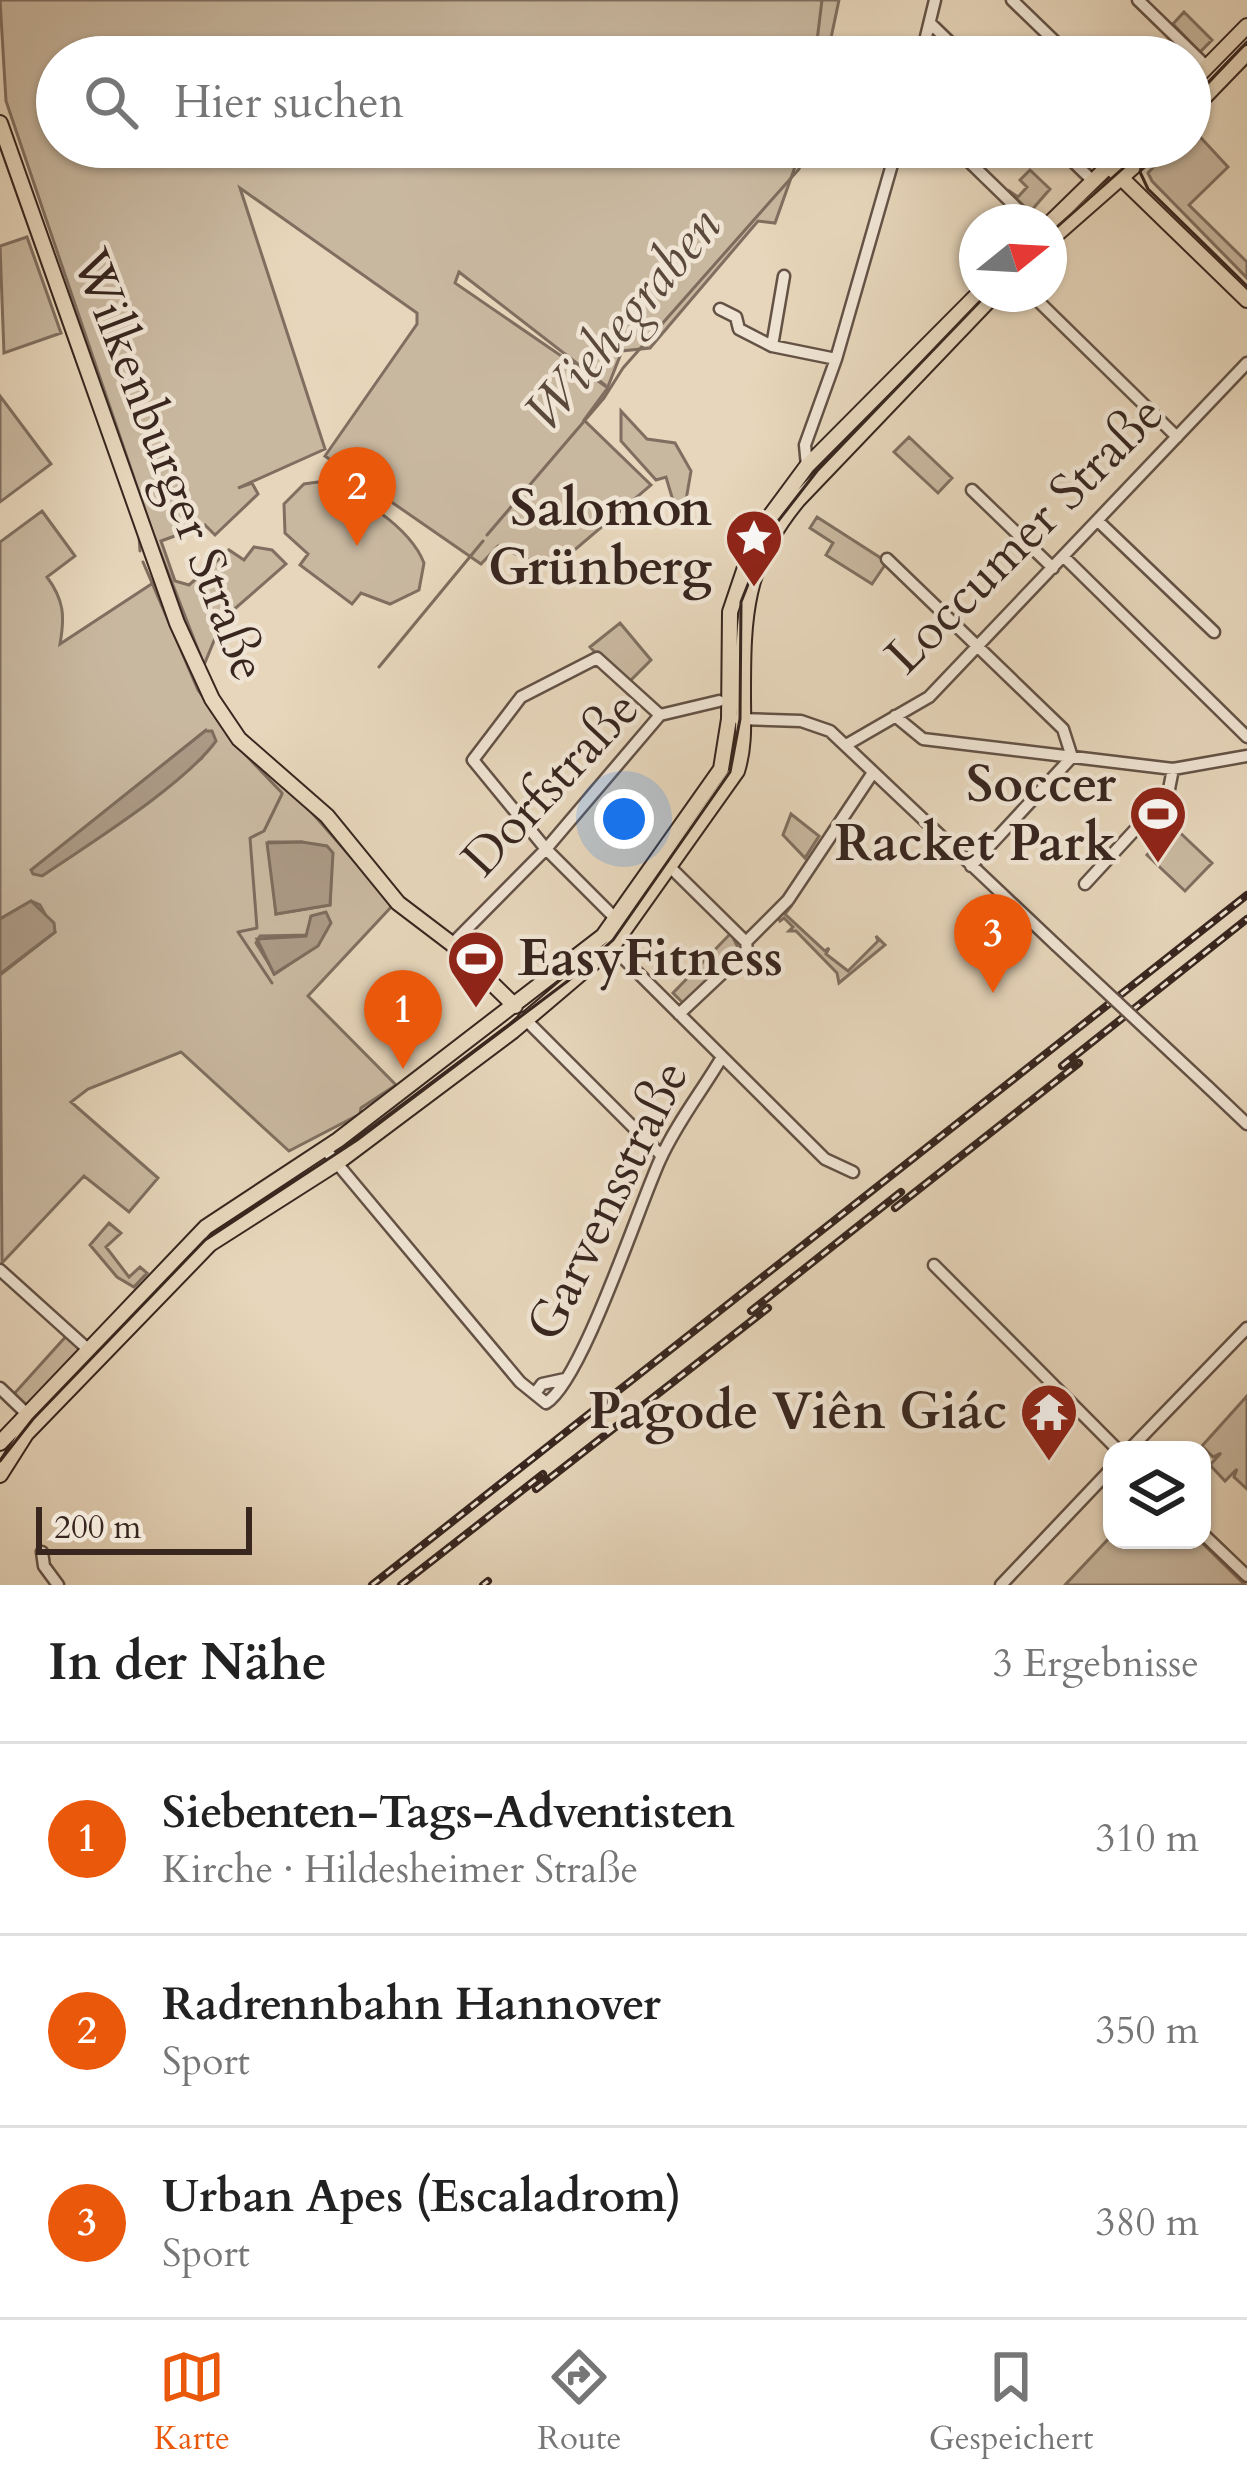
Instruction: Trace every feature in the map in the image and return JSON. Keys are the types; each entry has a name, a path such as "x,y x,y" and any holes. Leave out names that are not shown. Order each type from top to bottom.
{"main road":[{"path":"1211,63 1247,26"},
{"path":"1211,90 1247,53"},
{"name":"Wilkenburger Straße","path":"0,123 177,623 212,699 239,739 327,816 398,903 452,944 515,1006"},
{"path":"1067,207 1107,168"},
{"path":"1111,168 1247,300"},
{"path":"1067,227 1135,168"},
{"path":"0,1475 26,1434 209,1244 337,1163 526,1021 612,947 736,771 734,588 756,535 807,466 960,312"},
{"path":"0,1443 206,1227 325,1149 602,936 712,786 736,719 742,615 772,536 798,500 978,312"}],"street":[{"path":"927,36 935,0"},
{"path":"1012,0 1049,36"},
{"path":"1138,0 1175,36"},
{"path":"930,23 943,36"},
{"path":"807,466 805,445 836,359 891,168"},
{"path":"976,168 1013,204"},
{"path":"1080,168 1094,182"},
{"path":"772,346 784,276"},
{"path":"720,309 736,317 739,329 772,346 836,359"},
{"path":"1049,312 1177,437"},
{"name":"Loccumer Straße","path":"846,745 928,697 1247,363"},
{"path":"972,490 1053,568"},
{"path":"1098,520 1214,632"},
{"path":"1064,556 1247,737"},
{"path":"887,560 1068,734 1072,757"},
{"path":"616,919 546,849 472,760 521,697 597,658 660,715"},
{"name":"Dorfstraße","path":"452,944 546,849 660,715 719,701"},
{"path":"895,716 922,739 1173,770 1247,756"},
{"path":"736,719 801,721 830,731 1247,1124"},
{"path":"971,866 1072,757"},
{"path":"1085,884 1168,794 1173,770"},
{"path":"746,942 788,900 872,774"},
{"path":"670,867 746,942 747,950 679,1014"},
{"path":"612,947 824,1159 853,1172"},
{"path":"515,1006 662,1156"},
{"name":"Garvensstraße","path":"337,1163 520,1382 536,1392 542,1384 565,1379 577,1361 662,1156 722,1057"},
{"path":"325,1149 337,1163"},
{"path":"934,1265 1109,1441"},
{"path":"0,1270 101,1361"},
{"path":"1138,1441 1247,1328"},
{"path":"0,1388 26,1412"},
{"path":"1001,1585 1103,1477"},
{"path":"1211,1542 1247,1576"},
{"path":"42,1552 44,1567 58,1585"}],"shaded area":[{"path":"0,0 839,0 831,36 36,36 36,168 795,168 775,223 758,221 650,348 622,351 607,389 584,420 651,485 551,570 498,546 481,564 325,456 417,324 417,313 240,188 325,449 238,488 252,483 258,494 215,535 205,525 161,541 175,581 189,585 229,550 244,560 254,547 272,550 286,564 223,619 204,665 152,531 6,101","holes":["459,272 605,386 455,283"]},
{"path":"1184,12 1208,36 1185,36 1173,24"},
{"path":"1211,149 1228,167 1189,205 1247,262 1247,278 1152,181 1148,173 1153,168 1211,168"},
{"path":"1030,170 1050,189 1037,204 1022,204 1008,190 1018,197 1027,187 1020,180"},
{"path":"27,237 61,333 4,353 0,246"},
{"path":"0,396 51,464 0,502"},
{"path":"621,411 647,439 675,443 691,471 685,506 674,504 666,477 656,480 621,441"},
{"path":"909,437 952,478 938,493 894,452"},
{"path":"318,482 364,502 407,536 424,563 419,590 390,604 361,593 352,604 300,565 308,554 285,533 284,504 304,484"},
{"path":"42,511 75,556 47,577 62,609 60,644 153,583 162,605 170,603 212,699 393,905 308,996 396,1085 361,1108 360,1114 289,1151 181,1052 88,1089 71,1102 158,1178 129,1212 84,1176 2,1263 0,975 55,932 40,905 31,901 0,919 0,542","holes":["205,731 202,758 61,863 32,870","269,842 302,842 331,879 330,905 276,914","311,916 312,949 275,974 256,943 260,936 308,935"]},
{"path":"817,517 887,562 872,584 826,555 833,543 810,528"},
{"path":"620,623 651,660 626,685 590,647"},
{"path":"205,731 212,731 216,741 182,776 42,876 33,874 31,870"},
{"path":"791,814 819,836 805,858 783,835"},
{"path":"1174,827 1212,863 1185,891 1147,855"},
{"path":"267,843 327,846 333,853 330,905 276,914"},
{"path":"31,901 54,923 55,932 0,974 0,919"},
{"path":"792,905 785,914 825,951 829,948 826,954 848,971 878,941 876,936 885,945 839,983 837,973 796,931 789,931 793,927 784,918 780,921 778,917"},
{"path":"326,912 331,923 318,946 274,974 257,939 306,936 311,916"},
{"path":"731,933 740,952 685,1005 673,993"},
{"path":"109,1223 121,1233 106,1247 129,1277 140,1267 147,1273 134,1287 117,1277 90,1245"},
{"path":"69,1333 84,1348 28,1408 13,1395"},
{"path":"1247,1396 1247,1489 1234,1477 1237,1469 1225,1481 1211,1466 1221,1453 1213,1457 1211,1441 1206,1441"},
{"path":"1103,1545 1103,1549 1208,1549 1245,1585 1065,1585"}],"waterway":[{"name":"Wiehegraben","path":"818,36 822,0"},
{"path":"0,146 79,368"},
{"name":"Wiehegraben","path":"487,535 604,398 623,368 799,168"},
{"path":"139,535 140,551"},
{"name":"Wiehegraben","path":"379,667 483,541"},
{"path":"143,562 198,690 232,739"},
{"path":"242,751 282,793"},
{"path":"272,983 238,932 257,928 250,838 264,831 282,794"}],"tram line":[{"path":"1211,80 1247,42"},
{"path":"1067,218 1123,168"},
{"path":"1141,168 1148,189 1247,286"},
{"path":"0,1461 33,1419 205,1240 357,1140 569,980 613,940 730,772 740,719 741,602 768,534 817,471 970,312"}],"railway":[{"path":"372,1585 1247,895"},
{"path":"1062,1066 1247,919"},
{"path":"895,1208 1079,1063"},
{"path":"751,1311 901,1192"},
{"path":"536,1489 768,1308"},
{"path":"401,1585 543,1474"},
{"path":"483,1585 488,1581"}],"place":[{"name":"Radrennbahn Hannover","path":"357,546"},
{"name":"Salomon Grünberg","path":"754,589"},
{"name":"Soccer Racket Park","path":"1158,865"},
{"name":"Urban Apes (Escaladrom)","path":"993,993"},
{"name":"EasyFitness","path":"476,1010"},
{"name":"Siebenten-Tags-Adventisten","path":"403,1069"},
{"name":"Pagode Viên Giác","path":"1049,1463"}]}
